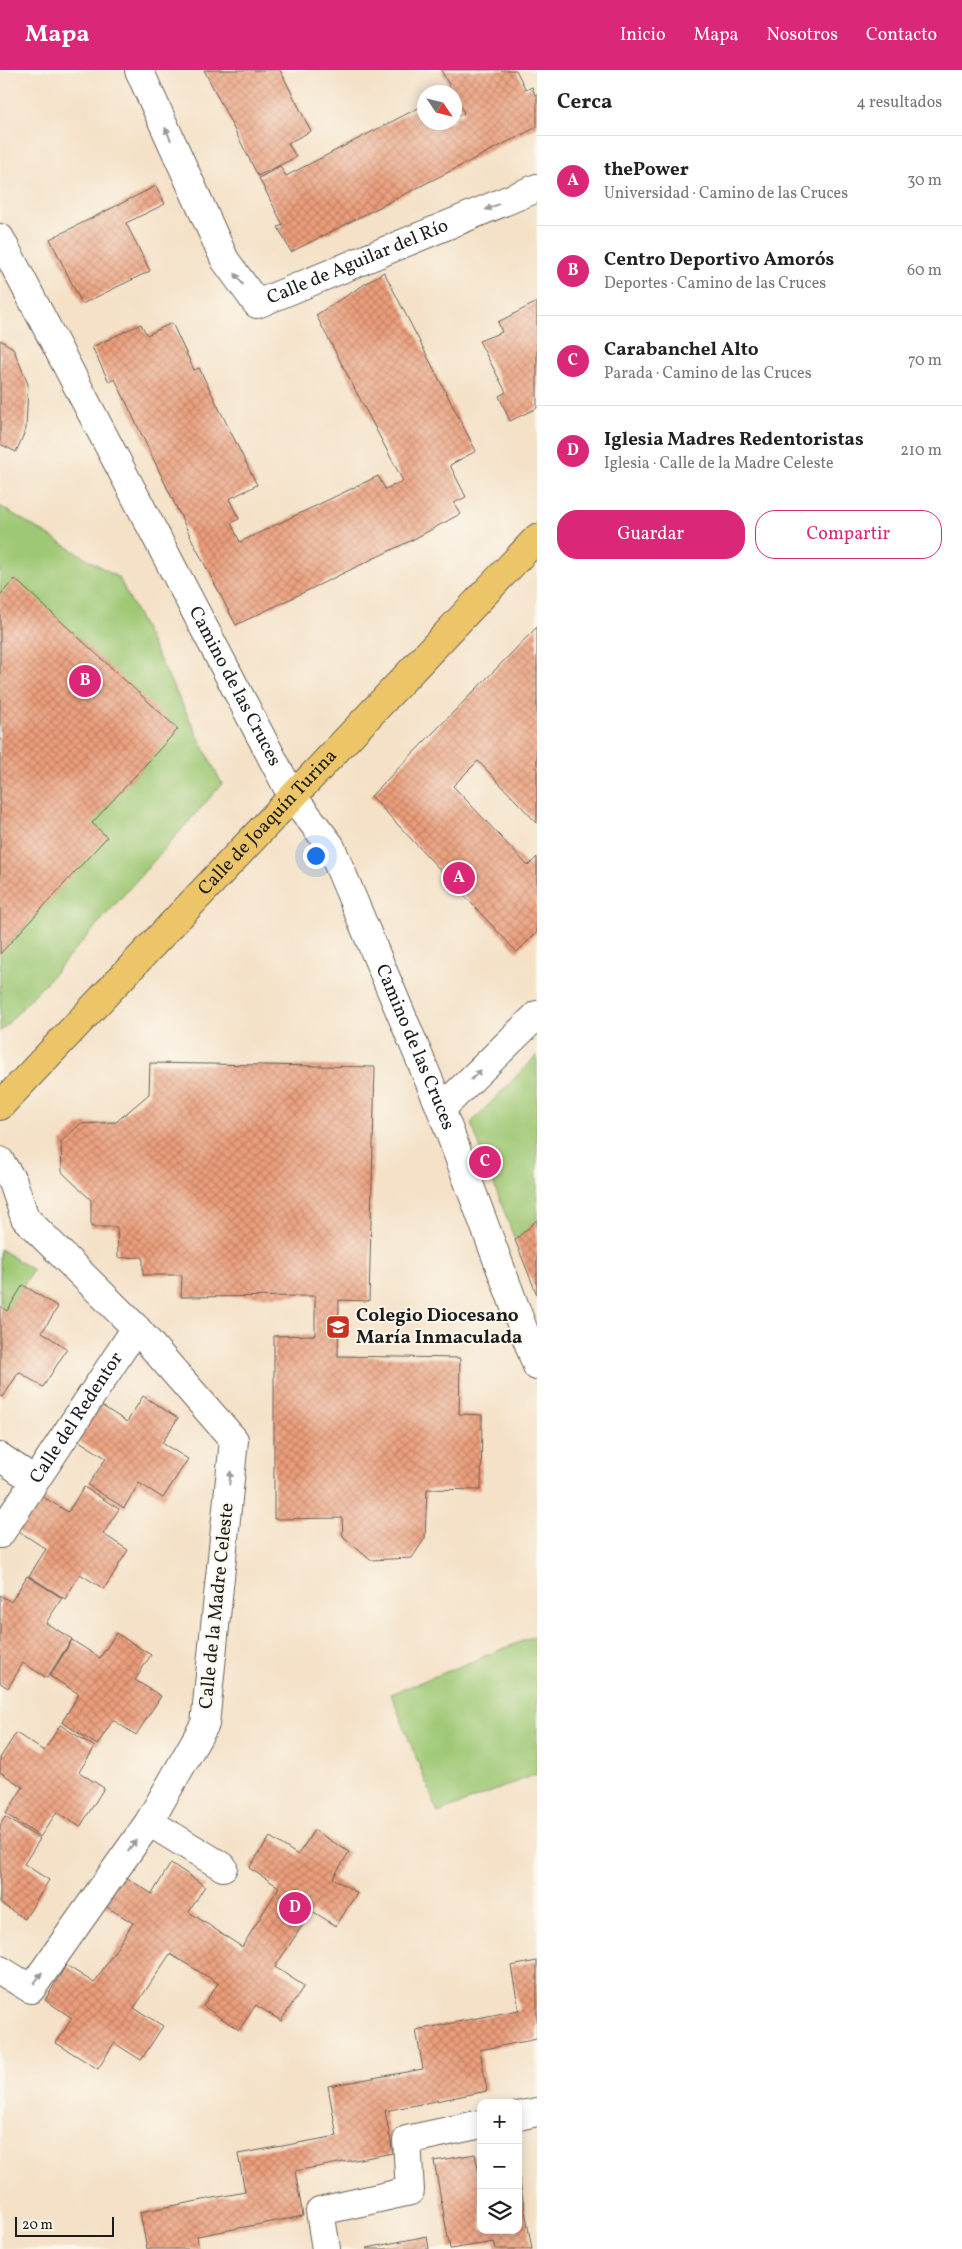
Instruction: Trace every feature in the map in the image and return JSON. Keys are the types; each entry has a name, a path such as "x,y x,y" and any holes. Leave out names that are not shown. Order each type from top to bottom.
{"main road":[{"name":"Calle de Joaquín Turina","path":"0,1106 537,538"}],"street":[{"name":"Calle de Aguilar del Río","path":"139,70 225,260 258,304 537,188"},
{"name":"Camino de las Cruces","path":"0,238 292,796 330,846 441,1109 537,1366"},
{"path":"441,1109 537,1015"},
{"name":"Calle de la Madre Celeste","path":"0,1160 13,1182 12,1214 136,1328 234,1440 205,1724 149,1822 31,1989 0,1970"},
{"name":"Calle del Redentor","path":"0,1534 136,1328"},
{"path":"0,1457 34,1480"},
{"path":"149,1822 223,1867"},
{"path":"522,2115 537,2112"},
{"path":"326,2249 320,2211 410,2190 407,2140 477,2125"}],"green space":[{"path":"0,506 119,578 222,784 0,1032"},
{"path":"537,1055 537,1220 515,1240 471,1123"},
{"path":"0,1249 33,1270 7,1311 0,1306"},
{"path":"537,1635 537,1774 438,1813 391,1694"}],"building":[{"path":"204,70 280,70 311,131 288,143 296,157 258,176"},
{"path":"441,70 516,70 526,90 532,87 535,95 537,94 537,127 291,252 278,227 283,225 259,178 280,166 286,176 417,109 417,130 462,130 462,114 464,113 462,109 462,85 449,85"},
{"path":"156,186 165,204 126,223 150,271 82,304 50,239"},
{"path":"384,272 476,451 450,465 466,497 454,503 460,514 412,540 236,625 193,542 115,379 109,382 92,347 141,324 147,335 172,323 194,370 199,368 257,485 229,499 239,519 231,523 240,542 378,476 385,489 403,481 316,315"},
{"path":"537,302 537,408 510,421 499,396 506,392 479,341 502,332 498,322"},
{"path":"0,340 13,348 28,384 26,429 16,452 0,444"},
{"path":"15,579 178,729 92,823 107,837 0,954 0,595"},
{"path":"537,627 537,823 478,761 453,786 528,866 537,857 537,932 517,952 371,796"},
{"path":"150,1063 375,1067 369,1301 339,1300 338,1356 460,1358 459,1414 482,1415 481,1490 427,1489 425,1538 412,1558 370,1560 343,1536 342,1518 274,1519 274,1336 315,1335 315,1296 181,1297 182,1275 143,1275 143,1257 118,1258 117,1227 91,1227 91,1200 62,1172 61,1142 80,1124 116,1122 149,1094"},
{"path":"537,1220 537,1295 515,1240"},
{"path":"23,1285 58,1307 42,1332 67,1349 43,1387 19,1372 3,1397 0,1395 0,1306 7,1311"},
{"path":"143,1396 178,1418 162,1443 188,1459 163,1498 139,1483 124,1508 88,1485 106,1458 76,1439 99,1404 127,1422"},
{"path":"84,1487 119,1509 103,1534 128,1550 104,1589 80,1574 65,1599 29,1576 46,1549 17,1530 40,1495 68,1512"},
{"path":"27,1576 62,1598 46,1623 72,1639 47,1678 23,1663 8,1688 0,1683 0,1595 11,1602"},
{"path":"116,1633 151,1655 135,1680 161,1696 136,1735 113,1720 97,1745 62,1722 79,1694 50,1676 72,1640 100,1658"},
{"path":"60,1725 95,1747 79,1772 104,1788 80,1827 57,1812 40,1837 6,1814 23,1787 0,1772 0,1758 16,1733 44,1751"},
{"path":"5,1817 40,1839 24,1864 49,1880 25,1919 0,1903 0,1825"},
{"path":"314,1830 349,1852 333,1878 357,1893 336,1926 312,1911 275,1967 304,1986 281,2021 256,2005 239,2030 203,2006 218,1983 170,1954 134,2008 163,2026 141,2060 114,2043 98,2069 56,2043 72,2018 45,2000 66,1965 94,1983 133,1923 102,1904 121,1874 152,1894 171,1863 205,1886 189,1912 242,1947 279,1887 249,1868 270,1837 298,1855"},
{"path":"537,1961 537,2039 480,2050 487,2091 385,2111 393,2153 295,2171 303,2216 197,2236 199,2249 147,2249 140,2212 245,2192 238,2154 337,2136 328,2086 423,2069 416,2030 519,2010 511,1966"},
{"path":"475,2154 477,2163 477,2234 522,2234 522,2194 532,2249 496,2249 494,2242 450,2249 434,2161"},
{"path":"427,2236 429,2249 367,2249 367,2248"}],"place":[{"name":"Centro Deportivo Amorós","path":"85,681"},
{"name":"thePower","path":"459,878"},
{"name":"Carabanchel Alto","path":"485,1162"},
{"name":"Colegio Diocesano María Inmaculada","path":"338,1327"},
{"name":"Iglesia Madres Redentoristas","path":"295,1908"}]}
